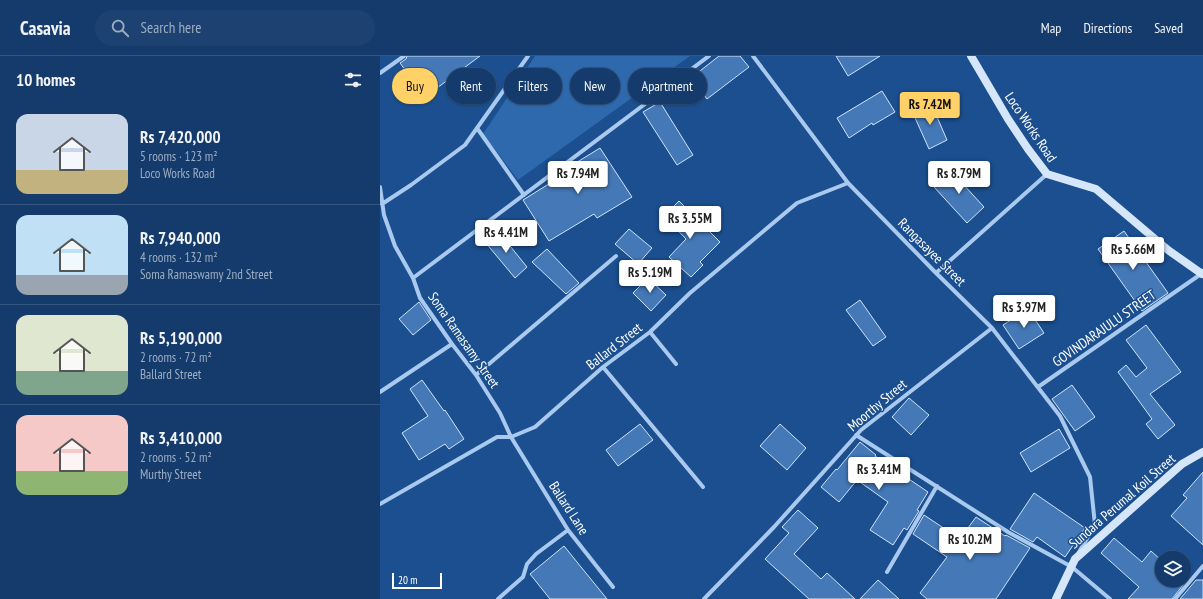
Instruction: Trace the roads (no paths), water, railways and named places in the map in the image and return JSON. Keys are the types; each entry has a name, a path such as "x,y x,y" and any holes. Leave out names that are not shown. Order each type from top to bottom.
{"street":[{"path":"380,73 404,56"},
{"path":"382,204 411,185 465,144 528,56"},
{"path":"413,278 709,56"},
{"name":"Rangasayee Street","path":"753,56 848,182 936,273 992,328 1060,416 1090,476 1094,525 1073,563"},
{"name":"Loco Works Road","path":"971,56 1012,125 1047,174 1096,189 1168,250 1202,273"},
{"path":"477,128 524,195"},
{"path":"936,273 1047,174"},
{"name":"Ballard Street","path":"380,504 497,437 511,437 535,427 603,368 650,332 696,288 797,203 848,182"},
{"name":"Soma Ramasamy Street","path":"380,187 384,215 395,246 413,278 420,298 476,375 500,414 511,437"},
{"path":"476,375 616,256"},
{"name":"GOVINDARAJULU STREET","path":"1038,387 1202,273"},
{"name":"Moorthy Street","path":"704,599 774,527 856,435 992,328"},
{"path":"650,332 676,364"},
{"path":"380,392 452,344"},
{"path":"603,368 703,488"},
{"path":"856,435 1008,532 1073,563 1110,599"},
{"name":"Ballard Lane","path":"511,437 568,530 613,587"},
{"name":"Sundara Perumal Koil Street","path":"1056,599 1073,563 1182,464 1203,452"},
{"path":"887,572 937,486"},
{"path":"498,599 523,577 528,564 536,554 568,530"},
{"path":"1175,599 1203,566"}]}
